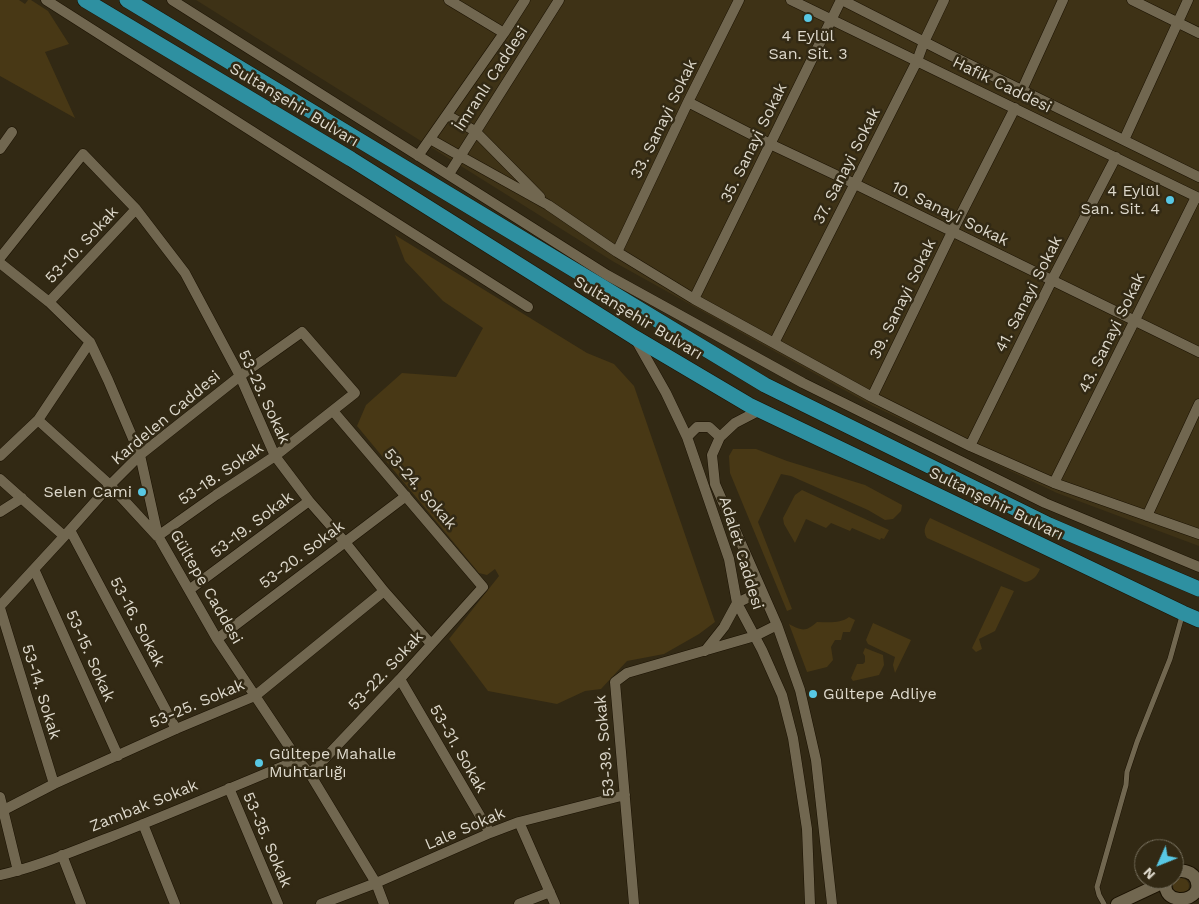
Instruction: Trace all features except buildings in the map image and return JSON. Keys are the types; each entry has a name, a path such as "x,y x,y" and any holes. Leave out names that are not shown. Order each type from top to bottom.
{"highway":[{"name":"Sultanşehir Bulvarı","path":"85,0 351,159 634,337 760,410 1199,620"},
{"name":"Sultanşehir Bulvarı","path":"127,0 765,385 1049,525 1199,589"}],"street":[{"path":"46,0 528,307"},
{"path":"172,0 607,275 803,383 1045,503 1199,567"},
{"path":"450,0 504,34"},
{"name":"İmranlı Caddesi","path":"418,156 504,34 525,0"},
{"name":"İmranlı Caddesi","path":"448,174 559,0"},
{"name":"33. Sanayi Sokak","path":"617,252 738,0"},
{"name":"Hafik Caddesi","path":"791,0 1197,197"},
{"name":"Hafik Caddesi","path":"842,0 1199,177"},
{"name":"35. Sanayi Sokak","path":"694,299 842,0"},
{"name":"37. Sanayi Sokak","path":"774,344 917,60 944,0"},
{"path":"1022,90 1063,0"},
{"path":"1132,0 1199,34"},
{"path":"1124,140 1188,0"},
{"name":"10. Sanayi Sokak","path":"688,102 770,144 1199,352"},
{"name":"39. Sanayi Sokak","path":"872,397 1015,108"},
{"path":"447,115 475,131 548,205"},
{"path":"0,149 12,132"},
{"path":"430,139 548,205 617,252 694,299 872,397 970,446 1054,483 1199,534"},
{"name":"53-23. Sokak","path":"0,258 83,154 136,209 185,274 240,376 275,456 309,501 431,644"},
{"name":"41. Sanayi Sokak","path":"970,446 1052,280 1116,157"},
{"name":"43. Sanayi Sokak","path":"1054,483 1197,197"},
{"name":"53-10. Sokak","path":"49,302 136,209"},
{"name":"Gültepe Caddesi","path":"0,263 49,302 90,342 140,455 158,536 217,639 298,760 310,774 376,883 384,904"},
{"name":"Kardelen Caddesi","path":"0,607 110,485 140,455 240,376 302,332"},
{"name":"53-18. Sokak","path":"158,536 275,456 355,394 302,332"},
{"name":"Adalet Caddesi","path":"634,337 666,393 687,437 730,559 738,603 782,695 793,738 807,829 810,904"},
{"path":"0,456 38,420 90,342"},
{"path":"1147,516 1199,404"},
{"path":"687,437 697,427 709,427 720,436 735,423 760,410"},
{"name":"53-24. Sokak","path":"333,411 483,587"},
{"path":"38,420 110,485 158,536"},
{"name":"Adalet Caddesi","path":"720,436 712,455 715,484 777,625 800,690 816,760 832,904"},
{"name":"53-16. Sokak","path":"0,479 67,533 176,728"},
{"name":"53-20. Sokak","path":"217,639 406,496"},
{"path":"0,512 22,498"},
{"name":"53-19. Sokak","path":"189,590 309,501"},
{"name":"53-15. Sokak","path":"34,568 118,756"},
{"name":"53-22. Sokak","path":"310,774 400,679 483,587"},
{"name":"53-25. Sokak","path":"2,811 54,784 176,728 255,696 384,591"},
{"path":"705,651 724,627 738,603 762,592"},
{"name":"53-14. Sokak","path":"0,607 54,784"},
{"name":"53-39. Sokak","path":"634,904 615,682 627,674 755,636 777,625"},
{"name":"53-31. Sokak","path":"400,679 490,833"},
{"name":"Zambak Sokak","path":"0,875 18,871 143,824 298,760"},
{"name":"53-35. Sokak","path":"229,788 278,904"},
{"name":"Lale Sokak","path":"321,904 376,883 519,822 625,795"},
{"path":"0,797 18,871"},
{"path":"519,822 555,904"},
{"path":"143,824 175,904"},
{"path":"62,855 80,904"},
{"path":"1184,870 1199,863"},
{"path":"1166,889 1168,895 1178,903 1190,901 1198,893 1198,885 1192,874 1184,875"},
{"path":"1117,904 1147,889"},
{"path":"519,904 550,892"}],"lane":[{"path":"1104,904 1099,895 1098,888 1126,785 1127,772 1170,659 1183,613"}],"shaded area":[{"path":"0,0 19,0 25,4 28,0 31,0 48,11 69,44 45,52 75,118 0,76"},
{"path":"196,0 1199,0 1199,546 1057,493 873,406 614,262"},
{"path":"395,235 587,353 614,364 634,386 715,622 699,634 664,654 627,661 601,689 585,691 557,704 488,691 449,639 499,576 495,569 487,575 479,573 357,426 366,405 402,373 456,377 483,328 443,301 405,261"},
{"path":"733,449 756,449 787,461 865,485 902,505 901,511 893,519 885,520 868,510 791,476 781,474 758,522 792,609 787,611 730,473 729,456"},
{"path":"802,490 889,530 884,539 881,538 880,540 852,528 850,531 831,523 826,528 806,519 795,543 784,524 783,518 795,495"},
{"path":"930,518 1040,569 1039,572 1032,579 1025,582 927,538 925,530"},
{"path":"1001,586 1014,591 995,631 979,639 982,649 976,652 972,648"},
{"path":"849,617 855,620 850,632 843,632 841,640 835,640 831,647 833,660 827,667 807,672 789,624 797,628 807,629 817,622 838,622"},
{"path":"873,623 911,640 895,673 893,665 895,657 868,644 866,640"},
{"path":"865,648 883,655 884,665 879,675 853,681 851,678 857,664 865,662 863,653"},
{"path":"1184,879 1188,883 1188,889 1184,893 1178,893 1174,889 1184,889"}],"place":[{"name":"4 Eylül San. Sit. 3","path":"808,18"},
{"name":"4 Eylül San. Sit. 4","path":"1170,200"},
{"name":"Selen Cami","path":"142,492"},
{"name":"Gültepe Adliye","path":"813,694"},
{"name":"Gültepe Mahalle Muhtarlığı","path":"259,763"}]}
